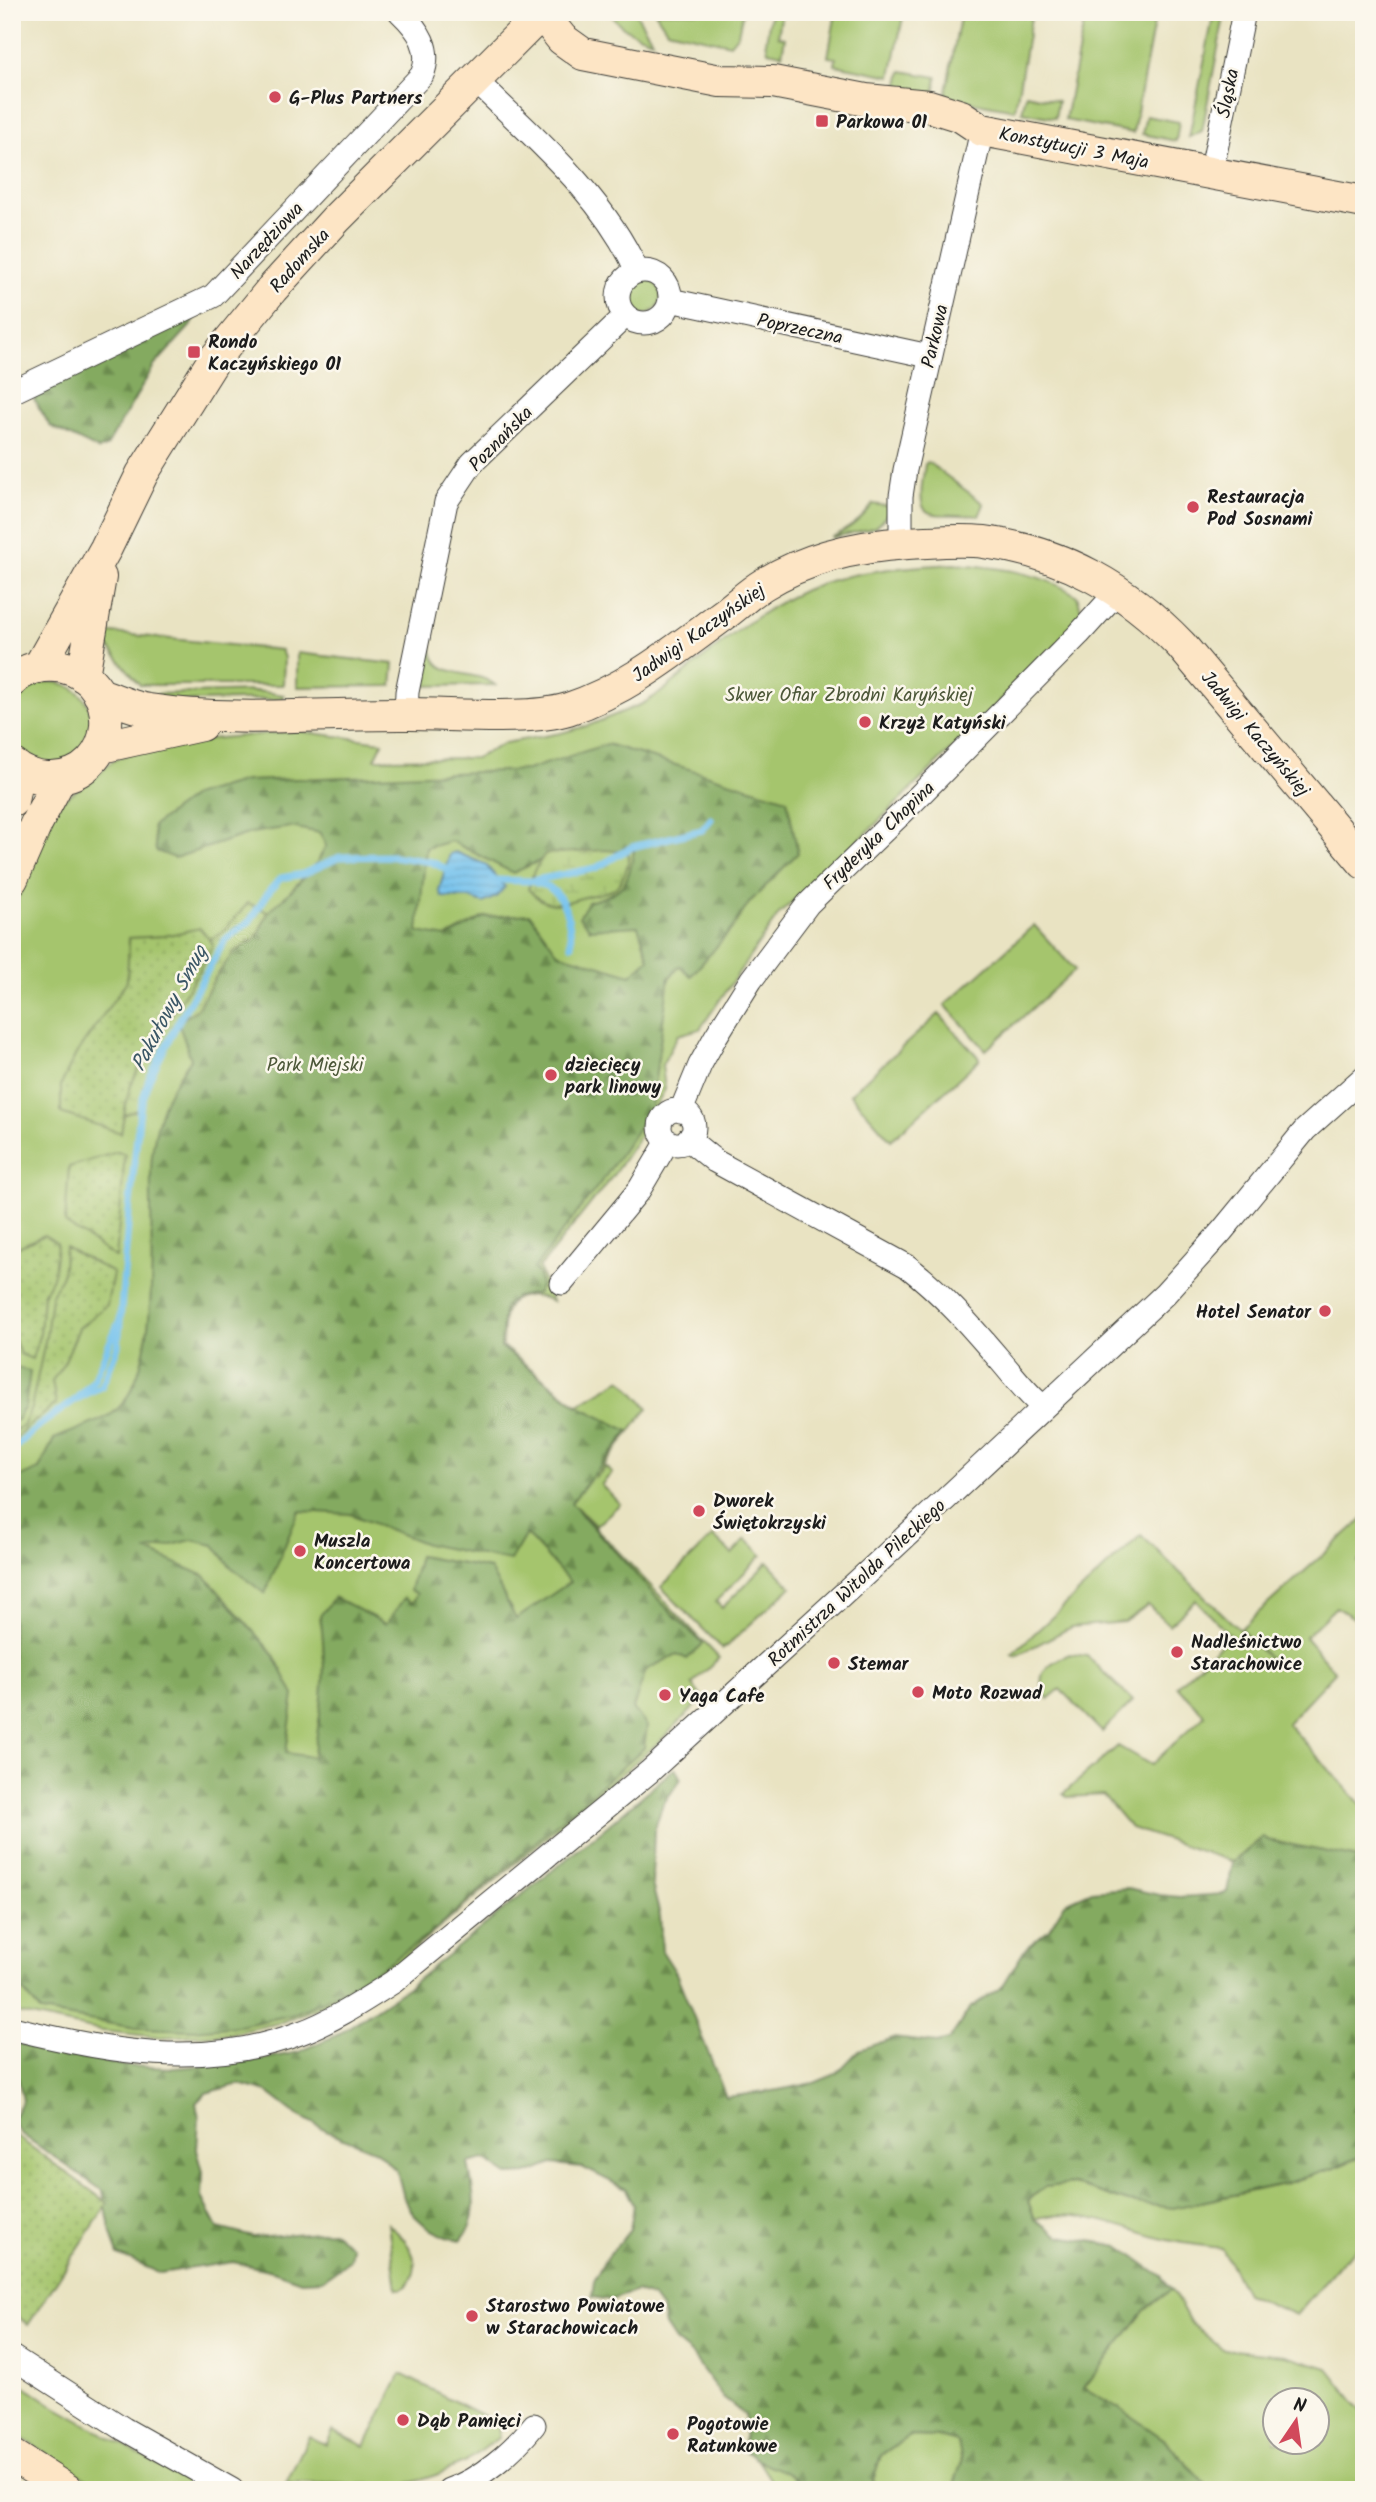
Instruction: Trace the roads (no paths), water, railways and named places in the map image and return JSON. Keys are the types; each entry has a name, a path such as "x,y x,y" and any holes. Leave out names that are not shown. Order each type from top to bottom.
{"street":[{"name":"Narzędziowa","path":"12,392 213,296 422,75 426,65 424,44 414,26 400,12"},
{"name":"Śląska","path":"1211,174 1244,12"},
{"name":"Konstytucji 3 Maja","path":"542,13 562,39 583,54 720,81 773,82 866,100 925,125 982,130 1364,202"},
{"name":"Radomska","path":"26,674 106,548 142,474 213,361 272,289 336,219 542,13"},
{"path":"476,81 591,196 627,249 637,271"},
{"name":"Parkowa","path":"901,543 903,483 929,356 982,130"},
{"path":"637,271 647,271 657,274 664,281 669,289 670,300 666,311 658,320 647,324 635,323 625,316 619,307 617,296 620,285 627,276 637,271"},
{"name":"Poprzeczna","path":"670,300 929,356"},
{"name":"Poznańska","path":"406,714 407,692 446,502 472,463 625,316"},
{"name":"Jadwigi Kaczyńskiej","path":"26,674 62,667 91,685 146,710 237,717 523,715 564,710 604,696 645,673 774,579 804,564 839,553 901,543 983,542 1016,548 1074,568 1118,591 1153,616 1181,645 1364,863"},
{"name":"Radomska","path":"91,685 106,548"},
{"name":"Fryderyka Chopina","path":"678,1140 693,1132 691,1118 681,1111 700,1065 751,980 808,904 903,812 1118,591"},
{"path":"12,801 15,766 45,779 60,778 85,768 102,747 107,729 106,711 91,685"},
{"name":"Jadwigi Kaczyńskiej","path":"102,747 237,717"},
{"path":"12,879 60,778"},
{"name":"Rotmistrza Witolda Pileckiego","path":"12,2028 118,2052 187,2055 250,2047 299,2034 352,2009 393,1982 649,1772 1165,1294 1222,1231 1305,1130 1364,1077"},
{"path":"562,1283 678,1140 907,1266 956,1309 1043,1407"},
{"path":"12,2357 124,2429 232,2490"},
{"path":"449,2490 502,2458 516,2447 534,2425"},
{"path":"12,2455 67,2490"}],"water":[{"path":"455,852 485,864 505,887 496,897 483,903 469,898 442,897 439,890 450,854"}],"waterway":[{"name":"Pakułowy Smug","path":"492,880 531,881 596,868 632,847 702,830 711,819"},
{"name":"Pakułowy Smug","path":"12,1450 40,1425 75,1400 102,1386 118,1346 140,1109 149,1079 225,940 250,921 281,878 303,874 340,857 392,856 432,862 452,872"},
{"path":"534,882 550,888 560,899 569,922 571,945"},
{"path":"78,1397 94,1380 117,1326"}],"place":[{"name":"G-Plus Partners","path":"275,97"},
{"name":"Parkowa 01","path":"822,121"},
{"name":"Rondo Kaczyńskiego 01","path":"194,352"},
{"name":"Restauracja Pod Sosnami","path":"1193,507"},
{"name":"Krzyż Katyński","path":"865,722"},
{"name":"dziecięcy park linowy","path":"551,1075"},
{"name":"Hotel Senator","path":"1325,1311"},
{"name":"Dworek Świętokrzyski","path":"699,1511"},
{"name":"Muszla Koncertowa","path":"300,1551"},
{"name":"Nadleśnictwo Starachowice","path":"1177,1652"},
{"name":"Stemar","path":"834,1663"},
{"name":"Moto Rozwad","path":"918,1692"},
{"name":"Yaga Cafe","path":"665,1695"},
{"name":"Starostwo Powiatowe w Starachowicach","path":"472,2316"},
{"name":"Dąb Pamięci","path":"403,2420"},
{"name":"Pogotowie Ratunkowe","path":"673,2434"}],"park label":[{"name":"Skwer Ofiar Zbrodni Karyńskiej","path":"849,694"},
{"name":"Park Miejski","path":"315,1064"}]}
